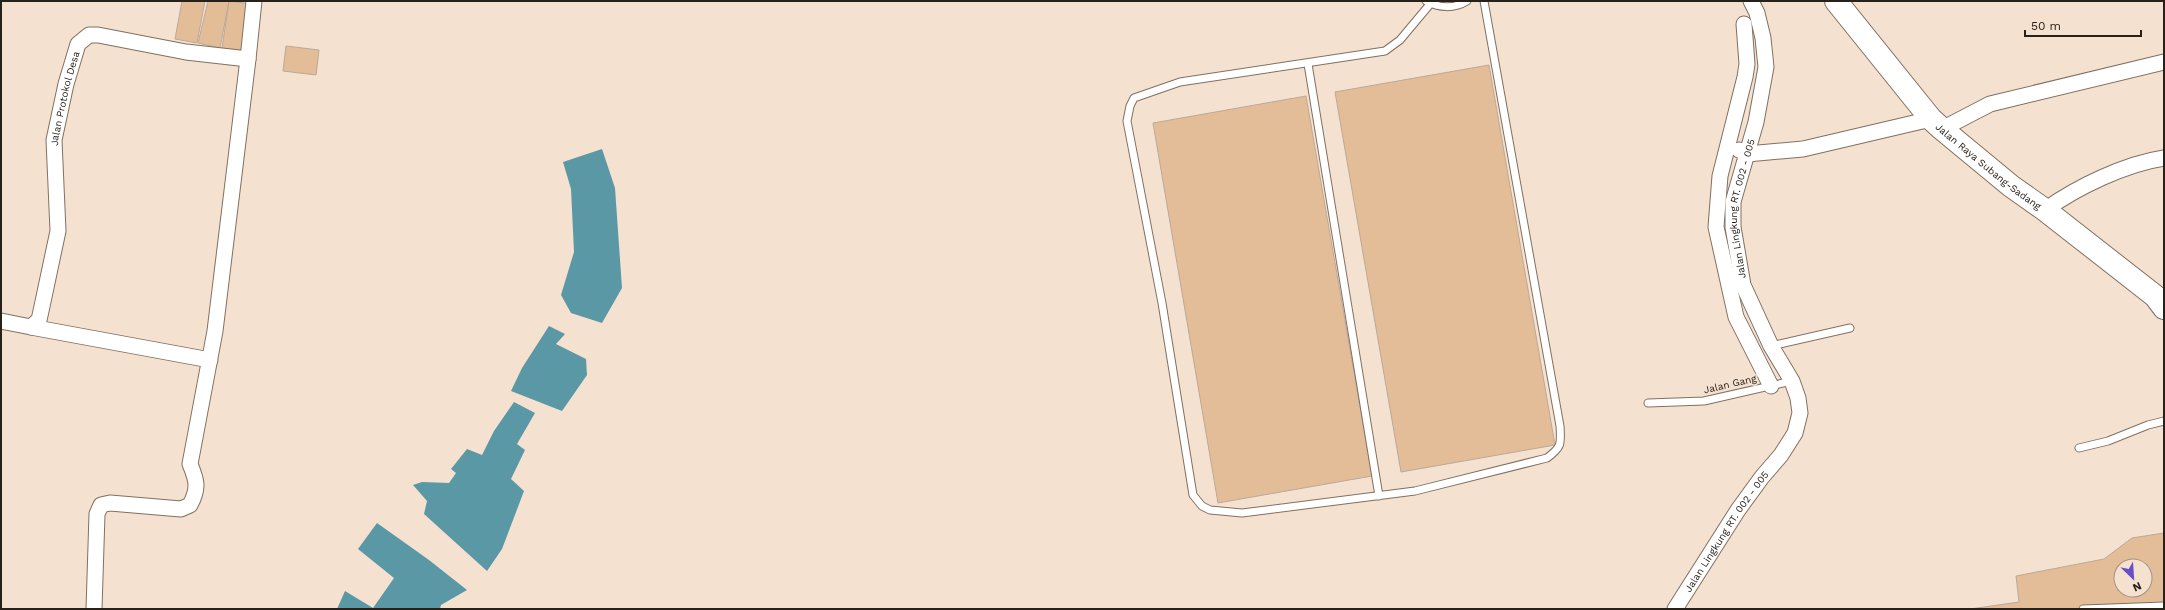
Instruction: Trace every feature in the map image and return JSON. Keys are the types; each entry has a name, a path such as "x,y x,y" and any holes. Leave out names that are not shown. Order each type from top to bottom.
{"main road":[{"name":"Jalan Raya Subang-Sadang","path":"1836,1 1937,124 2011,186 2045,210 2155,296 2164,308"}],"street":[{"path":"94,609 97,514 101,505 110,503 186,508 193,501 197,482 190,464 216,323 254,1"},
{"name":"Jalan Lingkung RT. 002 - 005","path":"1675,609 1738,510 1762,477 1781,455 1795,433 1800,413 1798,398 1792,381 1771,346 1744,313 1743,285 1733,226 1733,202 1738,150 1756,122 1756,65 1763,38 1757,14 1751,1"},
{"path":"1744,24 1756,65 1743,88 1738,150 1720,176 1715,217 1720,252 1771,386"},
{"name":"Jalan Protokol Desa","path":"31,327 39,320 42,311 58,230 54,140 78,44 89,35 98,35 186,52 248,58"},
{"path":"1738,150 1803,149 1937,124 1990,104 2164,62"},
{"path":"2045,210 2059,200 2094,182 2136,165 2164,158"},
{"path":"1,321 210,360"}],"lane":[{"path":"1467,1 1451,7 1429,2 1400,40 1385,51 1308,64 1180,82 1153,90 1134,98 1130,106 1127,121 1162,303 1194,495 1197,501 1210,510 1242,513 1379,496 1414,490 1547,458 1557,451 1561,444 1560,426 1484,1"},
{"path":"1308,64 1379,496"},
{"path":"1771,346 1850,328"},
{"name":"Jalan Gang","path":"1648,403 1704,401 1792,381"},
{"path":"2079,448 2108,441 2148,425 2164,421"},
{"path":"2083,609 2164,606"}],"water":[{"path":"602,149 615,188 622,288 602,323 571,313 561,295 574,252 571,189 563,162"},
{"path":"549,326 565,334 556,344 586,359 587,375 562,411 511,391 522,368"},
{"path":"514,402 535,413 517,444 525,450 511,479 524,491 502,549 487,571 424,514 427,501 413,485 422,482 449,483 456,473 451,469 467,449 482,455 494,431"},
{"path":"377,523 429,560 467,590 441,605 440,609 337,609 345,591 373,608 394,578 358,549"}],"building":[{"path":"182,1 205,1 197,43 175,39"},
{"path":"208,1 229,1 220,48 198,43"},
{"path":"229,1 252,4 245,51 222,48"},
{"path":"286,46 319,50 316,75 283,71"},
{"path":"1489,65 1555,445 1401,472 1335,92"},
{"path":"1306,96 1372,476 1218,503 1153,123"},
{"path":"2164,533 2164,609 1970,609 2019,602 2016,576 2104,559 2132,538"}]}
